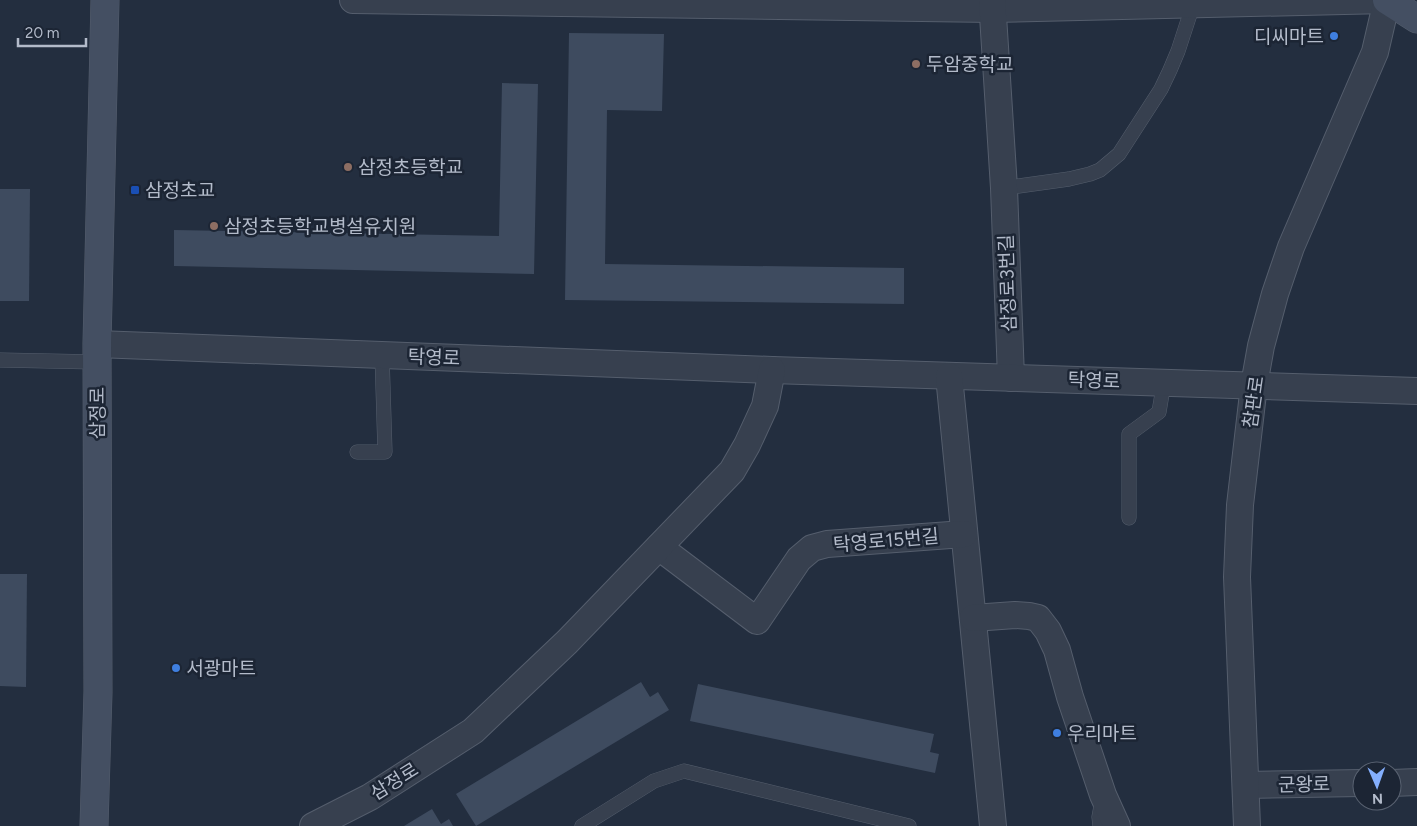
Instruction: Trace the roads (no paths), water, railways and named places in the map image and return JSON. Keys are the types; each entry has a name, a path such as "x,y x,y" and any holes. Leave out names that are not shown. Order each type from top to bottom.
{"street":[{"name":"삼정로","path":"94,826 98,692 97,353 105,0"},
{"path":"353,0 992,5 1193,5 1238,2 1387,0 1417,19"},
{"name":"참판로","path":"1247,826 1237,578 1240,505 1254,385 1261,346 1291,247 1375,52 1387,0"},
{"name":"삼정로3번길","path":"992,5 1004,188 1011,378"},
{"name":"탁영로","path":"97,353 382,355 1417,391"},
{"path":"659,547 732,471 747,445 765,406 772,370"},
{"name":"탁영로15번길","path":"949,376 993,826"},
{"name":"탁영로15번길","path":"659,547 757,621 800,559 812,548 827,544 964,534"},
{"name":"삼정로","path":"313,826 370,797 473,731 566,642 659,547"},
{"path":"973,618 1029,616 1038,618 1048,631 1057,650 1070,697 1103,795 1117,826"},
{"path":"1402,783 1417,782"},
{"name":"군왕로","path":"1246,785 1352,783"}],"lane":[{"path":"1004,188 1069,179 1090,174 1100,170 1118,154 1170,70 1193,5"},
{"path":"0,360 97,353"},
{"path":"357,452 385,452 382,355"},
{"path":"1128,518 1129,434 1159,412 1164,382"},
{"path":"582,826 654,781 684,771 909,826"},
{"path":"1100,826 1099,817 1103,795"}],"place":[{"name":"디씨마트","path":"1334,36"},
{"name":"두암중학교","path":"916,64"},
{"name":"삼정초등학교","path":"348,167"},
{"name":"삼정초교","path":"135,190"},
{"name":"삼정초등학교병설유치원","path":"214,226"},
{"name":"서광마트","path":"176,668"},
{"name":"우리마트","path":"1057,733"}]}
